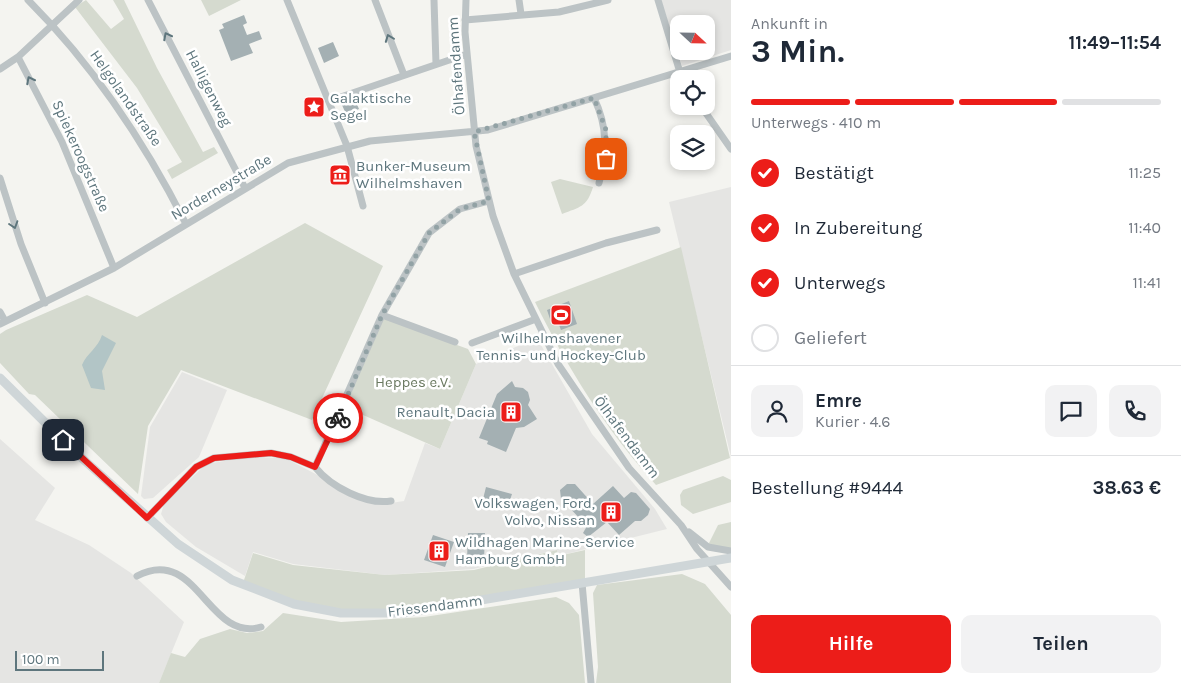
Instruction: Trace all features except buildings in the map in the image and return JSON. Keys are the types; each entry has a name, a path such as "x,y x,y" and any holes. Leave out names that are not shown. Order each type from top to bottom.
{"main road":[{"name":"Friesendamm","path":"0,378 147,518 194,556 240,584 294,604 341,613 404,612 731,560"}],"street":[{"name":"Helgolandstraße","path":"28,0 52,24 90,68 135,132 162,176 186,224"},
{"path":"0,69 18,56 79,0"},
{"name":"Halligenweg","path":"148,0 245,188"},
{"path":"287,0 348,146 363,206"},
{"path":"375,0 404,75"},
{"path":"434,0 436,64"},
{"name":"Ölhafendamm","path":"466,0 467,54 474,132 489,201 514,274 558,364 629,468 681,525 731,587"},
{"path":"519,0 521,14"},
{"path":"465,20 559,12 590,2 608,0"},
{"path":"658,0 679,70"},
{"path":"329,101 467,54"},
{"name":"Spiekeroogstraße","path":"18,56 62,142 114,268"},
{"name":"Norderneystraße","path":"694,70 731,56"},
{"name":"Norderneystraße","path":"3,323 114,268 288,163 348,146 396,138 474,132 670,78"},
{"path":"594,98 606,130 606,159 599,183"},
{"path":"709,115 727,137 731,149"},
{"path":"0,178 21,244 45,303"},
{"path":"315,467 382,315 429,233 460,209 489,201"},
{"path":"514,274 606,242 657,230"},
{"path":"0,312 3,323"},
{"path":"382,315 455,342"},
{"path":"472,343 536,319"},
{"path":"147,518 196,467 214,458 271,453 291,457 315,467 321,475 350,492 376,502 391,501"},
{"path":"681,525 708,547 731,551"},
{"path":"137,576 153,570 178,574 191,583 219,616 229,623 248,629 261,627"},
{"path":"582,583 591,683"}],"shaded area":[{"path":"661,0 731,0 731,50 715,55 715,15 670,15 670,28"},
{"path":"680,60 700,60 682,66"},
{"path":"731,187 731,457 669,202"},
{"path":"102,335 116,343 102,371 105,390 91,388 82,365"},
{"path":"537,338 592,434 655,509 667,529 558,556 557,550 473,569 385,575 293,564 253,552 245,576 196,547 166,522 161,514 164,504 206,464 249,457 285,458 350,492 391,503 404,501 425,443 440,449 476,364"},
{"path":"182,372 227,390 199,457 153,498 144,499 141,496 150,427"},
{"path":"0,439 55,488 35,520 89,545 131,573 184,622 159,683 0,683"}],"green space":[{"path":"86,0 111,29 124,19 113,0 124,0 157,68 203,152 214,147 218,153 172,179 167,170 182,162 137,88 75,7"},
{"path":"201,0 241,0 209,16"},
{"path":"560,179 593,187 588,199 582,205 562,214 551,182"},
{"path":"305,223 383,266 312,420 181,370 148,426 138,494 35,395 29,394 0,363 0,334 6,330 87,295 137,317"},
{"path":"681,247 730,458 656,485 604,421 561,351 535,302"},
{"name":"Heppes e.V.","path":"383,318 468,349 476,364 440,449 345,407"},
{"path":"723,476 731,480 731,502 693,514 681,505 680,495 683,490"},
{"path":"731,522 731,549 708,545 718,525"},
{"path":"557,550 558,556 585,550 585,580 464,602 403,610 330,610 292,601 243,583 253,553 293,565 385,575 474,570"},
{"path":"682,574 705,584 731,615 731,683 596,683 598,667 593,593 597,585"},
{"path":"556,597 569,603 579,615 585,683 159,683 171,653 185,657 200,639 230,629 247,633 263,631 283,613 341,622 424,617"}],"way so far":[{"path":"338,418 382,315 429,233 460,209 489,201 474,132 488,130 594,98 606,130 606,159"}],"place":[{"name":"Galaktische Segel","path":"314,107"},
{"name":"Bunker-Museum Wilhelmshaven","path":"340,175"},
{"name":"Wilhelmshavener Tennis- und Hockey-Club","path":"561,315"},
{"name":"Renault, Dacia","path":"511,412"},
{"name":"Volkswagen, Ford, Volvo, Nissan","path":"611,512"},
{"name":"Wildhagen Marine-Service Hamburg GmbH","path":"439,551"}],"route":[{"path":"63,440 147,518 176,486 204,461 239,454 271,453 291,457 315,467 338,418"}]}
